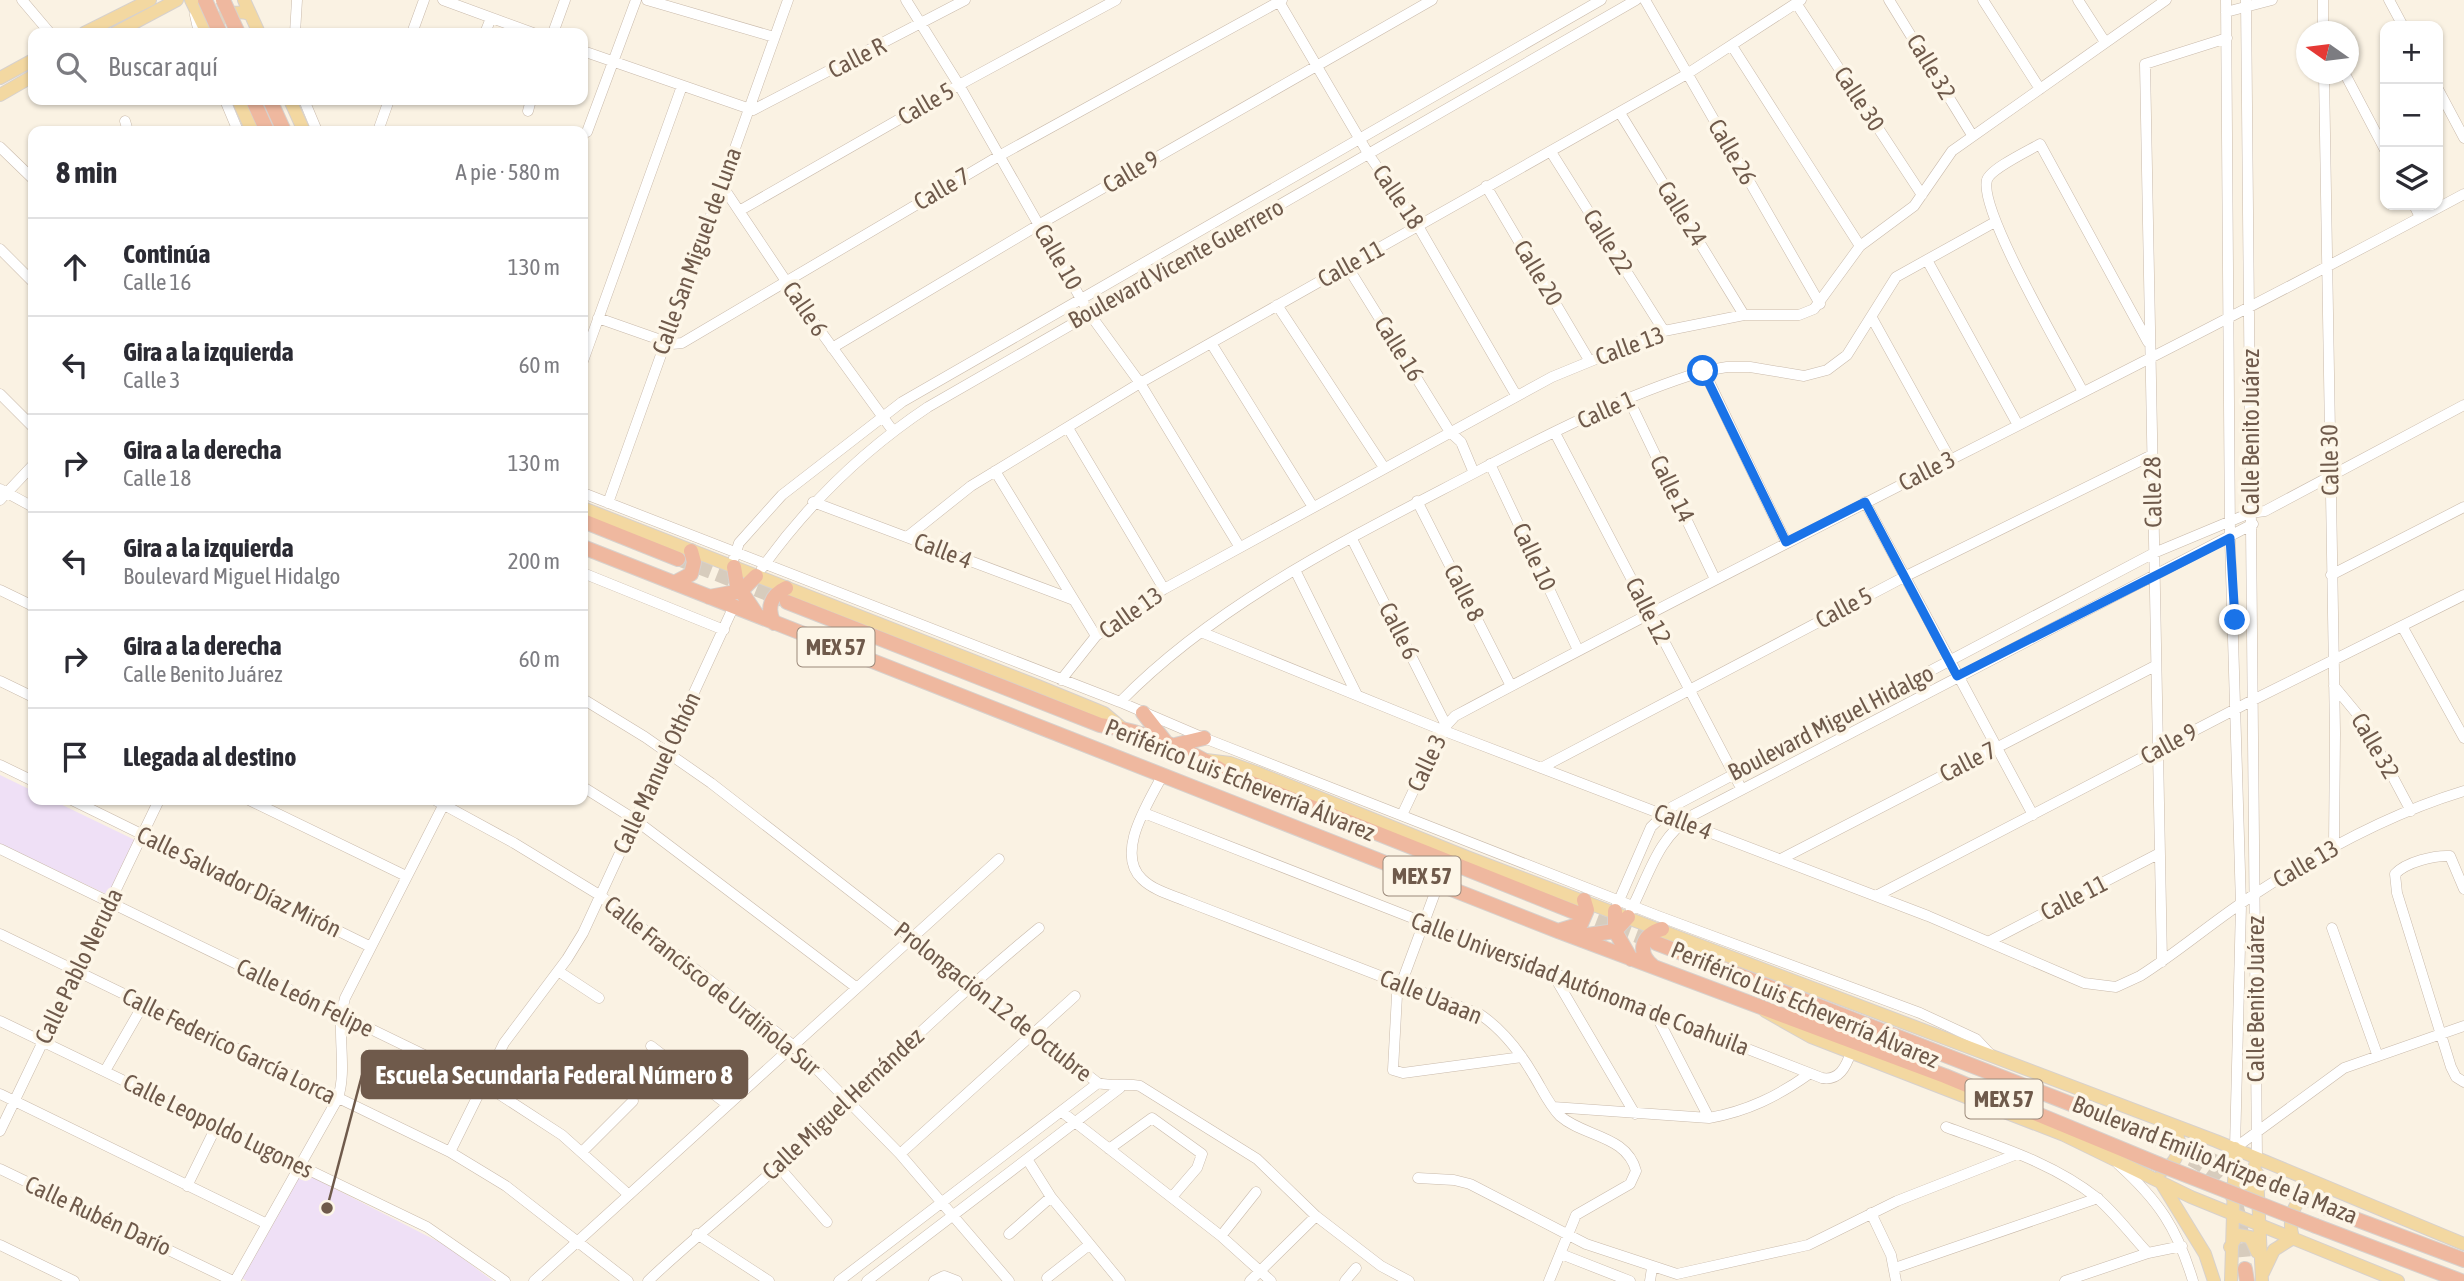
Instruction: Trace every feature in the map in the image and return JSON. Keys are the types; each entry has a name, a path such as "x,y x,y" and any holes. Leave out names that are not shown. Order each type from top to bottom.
{"highway":[{"path":"223,0 236,28"},
{"path":"197,3 216,28"},
{"path":"255,105 265,126"},
{"path":"272,105 282,126"},
{"name":"Periférico Luis Echeverría Álvarez","path":"588,523 685,555"},
{"name":"Periférico Luis Echeverría Álvarez","path":"588,549 1632,960 1756,1004"},
{"path":"674,583 691,574 694,562 685,555"},
{"path":"734,560 741,591 759,617"},
{"path":"708,597 741,591 760,570"},
{"path":"774,624 771,603 787,595"},
{"name":"Periférico Luis Echeverría Álvarez","path":"787,595 1100,725 1122,728 1206,760 1226,774 1581,906"},
{"path":"1143,713 1169,746 1204,738"},
{"path":"1564,933 1581,924 1587,910 1581,906"},
{"path":"1615,931 1624,909"},
{"path":"1564,933 1599,936 1615,931"},
{"path":"1615,931 1632,960"},
{"path":"1653,966 1647,961 1643,944 1653,931 1659,936"},
{"name":"Boulevard Emilio Arizpe de la Maza","path":"1659,936 2153,1136 2169,1145"},
{"name":"Boulevard Emilio Arizpe de la Maza","path":"1756,1004 1945,1076 2158,1164 2461,1281"},
{"name":"Boulevard Emilio Arizpe de la Maza","path":"2326,1208 2464,1260"}],"main road":[{"path":"125,28 177,0"},
{"path":"244,0 257,28"},
{"path":"94,28 147,1"},
{"path":"197,3 207,28"},
{"path":"213,28 223,16 241,12 250,14"},
{"path":"0,78 28,63"},
{"path":"0,95 28,79"},
{"path":"240,105 250,126"},
{"path":"292,105 302,126"},
{"name":"Periférico Luis Echeverría Álvarez","path":"588,510 685,555 734,560 760,570 787,595"},
{"name":"Periférico Luis Echeverría Álvarez","path":"1581,906 1624,909 1659,936 2164,1121 2318,1185"},
{"name":"Periférico Luis Echeverría Álvarez","path":"1756,1004 1792,1028 2052,1130 2160,1181 2293,1238"},
{"path":"2144,1172 2164,1170 2178,1156 2178,1136 2164,1121"},
{"path":"2231,1281 2235,1149"},
{"path":"2144,1172 2199,1184 2232,1197 2241,1196 2249,1187 2257,1158"},
{"path":"2257,1158 2257,1224 2261,1278"},
{"path":"2160,1181 2199,1242 2214,1281"},
{"path":"2261,1278 2274,1250 2293,1238 2290,1227 2295,1206 2309,1190 2318,1185"},
{"name":"Boulevard Emilio Arizpe de la Maza","path":"2318,1185 2464,1244"},
{"path":"2230,1247 2238,1236 2250,1237 2255,1245 2261,1278"},
{"name":"Boulevard Emilio Arizpe de la Maza","path":"2293,1238 2398,1281"}],"street":[{"path":"22,0 46,28"},
{"path":"295,28 297,0"},
{"path":"414,28 424,0"},
{"path":"443,0 519,28"},
{"path":"554,28 565,0"},
{"path":"588,129 611,61 636,0"},
{"path":"647,0 774,37"},
{"name":"Calle San Miguel de Luna","path":"608,503 788,0"},
{"name":"Calle 10","path":"906,0 959,85 1089,313 1140,383 1239,546"},
{"name":"Calle R","path":"748,110 759,108 965,0"},
{"name":"Calle 5","path":"739,211 959,85 1116,0"},
{"name":"Calle 9","path":"832,348 1040,224 1432,0"},
{"name":"Boulevard Vicente Guerrero","path":"734,560 750,528 782,495 882,416 1082,297 1601,0"},
{"name":"Boulevard Vicente Guerrero","path":"760,570 813,502 894,431 971,380 1369,155 1636,0"},
{"name":"Calle 26","path":"1645,0 1819,304"},
{"name":"Calle 32","path":"1889,0 1972,135"},
{"path":"1983,0 2040,89"},
{"path":"2078,0 2105,42"},
{"path":"1819,304 1860,246 1906,214 1952,151 2166,0"},
{"name":"Calle Benito Juárez","path":"2225,0 2230,538 2241,905 2235,1149"},
{"path":"2226,12 2246,4 2272,0"},
{"path":"2323,0 2323,21"},
{"path":"2389,0 2400,21"},
{"name":"Calle 18","path":"1280,1 1369,155 1418,226 1516,395"},
{"name":"Calle 7","path":"664,342 677,344 688,340 999,156 1280,1"},
{"name":"Calle 11","path":"906,537 950,500 1140,383 1620,113 1687,74 1799,2"},
{"name":"Calle 30","path":"1799,2 1922,195"},
{"path":"197,3 200,28"},
{"name":"Calle Benito Juárez","path":"2246,4 2257,1158"},
{"path":"487,28 491,18"},
{"name":"Calle 28","path":"2162,962 2145,64 2227,38"},
{"path":"1732,46 1860,246"},
{"path":"588,53 748,110"},
{"name":"Calle 30","path":"2324,84 2334,846"},
{"path":"2350,84 2383,147"},
{"path":"588,347 682,86"},
{"path":"2443,98 2464,138"},
{"path":"227,105 236,126"},
{"path":"306,105 315,126"},
{"path":"380,126 387,105"},
{"path":"527,111 529,105"},
{"name":"Calle 24","path":"1620,113 1744,315"},
{"path":"2083,391 1995,222 1986,187 1989,176 2040,144 2150,346"},
{"path":"0,147 28,174"},
{"name":"Calle 22","path":"1551,152 1664,331"},
{"name":"Calle 6","path":"721,184 832,348 894,431"},
{"name":"Calle 20","path":"1486,186 1590,360"},
{"name":"Calle 3","path":"1402,816 1443,726 1511,686 1786,542 2151,359 2464,194"},
{"path":"2416,210 2420,217"},
{"name":"Calle 1","path":"1120,702 1143,678 1201,632 1296,572 1417,500 1555,433 1703,371 1749,367 1804,376 1837,365 1872,318 1890,284 1904,271 1995,222"},
{"path":"0,249 28,277"},
{"path":"1927,260 2018,425"},
{"name":"Calle 16","path":"1347,266 1450,432 1461,443 1474,473"},
{"name":"Calle 13","path":"1061,680 1096,636 1164,589 1516,395 1590,360 1664,331 1744,315 1799,315 1819,304"},
{"path":"1277,305 1383,466"},
{"path":"598,318 664,342"},
{"path":"1872,318 1950,459"},
{"path":"1211,343 1312,507"},
{"path":"1703,371 1786,542"},
{"path":"0,394 28,421"},
{"name":"Calle 14","path":"1629,400 1715,579"},
{"path":"2251,527 2265,510 2464,405"},
{"path":"1068,428 1164,589"},
{"name":"Calle 12","path":"1555,433 1741,788"},
{"name":"Calle 5","path":"1541,768 1906,576 2152,455"},
{"name":"Calle 10","path":"1490,464 1578,650"},
{"path":"28,469 1,492 28,505"},
{"path":"995,471 1096,636"},
{"name":"Periférico Luis Echeverría Álvarez","path":"588,495 734,560"},
{"name":"Calle 8","path":"1417,500 1511,686"},
{"name":"Calle 4","path":"813,502 1074,600"},
{"path":"1865,502 2033,815"},
{"path":"2331,575 2464,507"},
{"name":"Boulevard Miguel Hidalgo","path":"1624,909 1642,844 1662,814 1733,773 1950,662 2154,553 2250,513 2265,510"},
{"name":"Boulevard Miguel Hidalgo","path":"1624,909 1656,855 1681,822 1741,788 2154,574 2251,527"},
{"name":"Calle 6","path":"1352,539 1443,726"},
{"name":"Periférico Luis Echeverría Álvarez","path":"760,570 1120,702 1624,909 1920,1013 1976,1039 1991,1056"},
{"path":"1296,572 1357,695"},
{"path":"588,575 724,630"},
{"path":"0,590 28,604"},
{"name":"Calle 9","path":"1876,896 2253,700 2464,595"},
{"name":"Calle Manuel Othón","path":"450,1152 482,1083 516,1025 575,948 733,608"},
{"path":"2402,626 2464,738"},
{"name":"Calle 4","path":"1201,632 1357,695 1443,726 1541,768 1990,941 2067,976 2106,988 2127,984 2162,962"},
{"name":"Calle 7","path":"1781,859 2155,666"},
{"path":"0,681 28,695"},
{"name":"Calle 32","path":"2334,686 2363,721 2411,811"},
{"name":"Prolongación 12 de Octubre","path":"588,702 667,751 1098,1083 1120,1088 1127,1085 1140,1086 1256,1158 1316,1216 1381,1266 1409,1281"},
{"path":"0,765 28,779"},
{"name":"Calle Uaaan","path":"1163,774 1132,845 1130,859 1143,880 1186,901 1482,1015 1503,1032 1553,1107 1572,1124 1621,1148 1632,1160 1636,1171 1630,1184 1576,1215 1549,1281"},
{"path":"588,790 634,819 857,988"},
{"name":"Calle 13","path":"2162,962 2256,894 2334,846 2411,811 2464,791"},
{"name":"Calle Salvador Díaz Mirón","path":"82,805 369,946"},
{"name":"Calle Pablo Neruda","path":"0,1131 156,805"},
{"path":"259,805 406,876"},
{"path":"234,1281 338,1098 341,1081 340,1015 369,946 440,805"},
{"name":"Calle Francisco de Urdiñola Sur","path":"449,805 601,895 794,1046 847,1098 944,1202 1009,1281"},
{"name":"Calle Universidad Autónoma de Coahuila","path":"1144,813 1810,1074 1833,1079 1851,1052"},
{"name":"Calle León Felipe","path":"0,849 482,1083 543,1120 629,1195"},
{"name":"Calle 11","path":"1990,941 2158,854"},
{"path":"2464,889 2450,856 2437,856 2406,866 2395,874 2397,893 2451,1067 2456,1077 2464,1082"},
{"path":"534,1281 999,859"},
{"path":"1438,882 1400,984 1395,1016 1395,1072 1522,1057"},
{"name":"Calle Miguel Hernández","path":"648,1281 697,1234 778,1166 847,1098 971,985 1039,928"},
{"path":"2332,928 2377,1054"},
{"name":"Calle Federico García Lorca","path":"0,934 450,1152 506,1186 628,1281"},
{"path":"558,971 599,998"},
{"path":"1554,975 1635,1114"},
{"path":"900,1154 1075,996"},
{"path":"106,1071 143,1005"},
{"path":"1656,1015 1709,1118"},
{"name":"Calle Leopoldo Lugones","path":"0,1021 427,1227 505,1281"},
{"path":"2235,1149 2322,1082 2377,1054 2464,1026"},
{"path":"651,1046 728,1105"},
{"path":"1553,1107 1709,1118 1760,1104 1810,1074"},
{"path":"839,1281 1098,1083"},
{"path":"867,1281 1120,1088"},
{"path":"0,1094 267,1224"},
{"path":"582,1152 633,1101"},
{"path":"1062,1112 1072,1123 1221,1236 1272,1281"},
{"path":"1109,1149 1152,1118 1195,1146 1202,1154 1201,1162 1172,1197"},
{"path":"187,1186 216,1125"},
{"path":"1946,1127 2017,1154 2098,1198 2148,1253"},
{"path":"1419,1178 1454,1180 1470,1184 1566,1235 1666,1273 1688,1273 1787,1250 1839,1232 1871,1213 2017,1154"},
{"name":"Periférico Luis Echeverría Álvarez","path":"2110,1157 2159,1206 2182,1246 2193,1281"},
{"path":"1027,1159 1051,1197 1120,1281"},
{"path":"778,1166 827,1222"},
{"name":"Calle Rubén Darío","path":"0,1169 234,1281"},
{"path":"1221,1236 1256,1192"},
{"path":"1009,1234 1051,1197"},
{"path":"1895,1268 2098,1198"},
{"path":"1871,1213 1895,1268 1896,1281"},
{"path":"1250,1281 1316,1216"},
{"path":"697,1234 769,1281"},
{"path":"0,1245 75,1281"},
{"path":"1047,1278 1089,1245"},
{"path":"2065,1281 2148,1253 2182,1246"},
{"path":"1561,1254 1630,1281"},
{"path":"1345,1281 1356,1268"},
{"path":"1650,1281 1652,1268"},
{"path":"934,1281 944,1276 957,1281"}],"shaded area":[{"path":"0,775 28,789 28,805 62,805 135,840 108,895 0,844"},
{"path":"302,1172 445,1245 493,1281 247,1281 241,1278"}],"tunnel":[{"path":"678,559 783,600"},
{"path":"1577,913 1656,943"},
{"path":"2169,1142 2326,1208"},
{"path":"2191,1159 2209,1170 2230,1192 2240,1218 2245,1269"}],"place":[{"name":"Escuela Secundaria Federal Número 8","path":"327,1208"}],"route":[{"path":"1703,371 1786,542 1865,502 1957,676 2154,574 2230,538 2235,620"}]}
